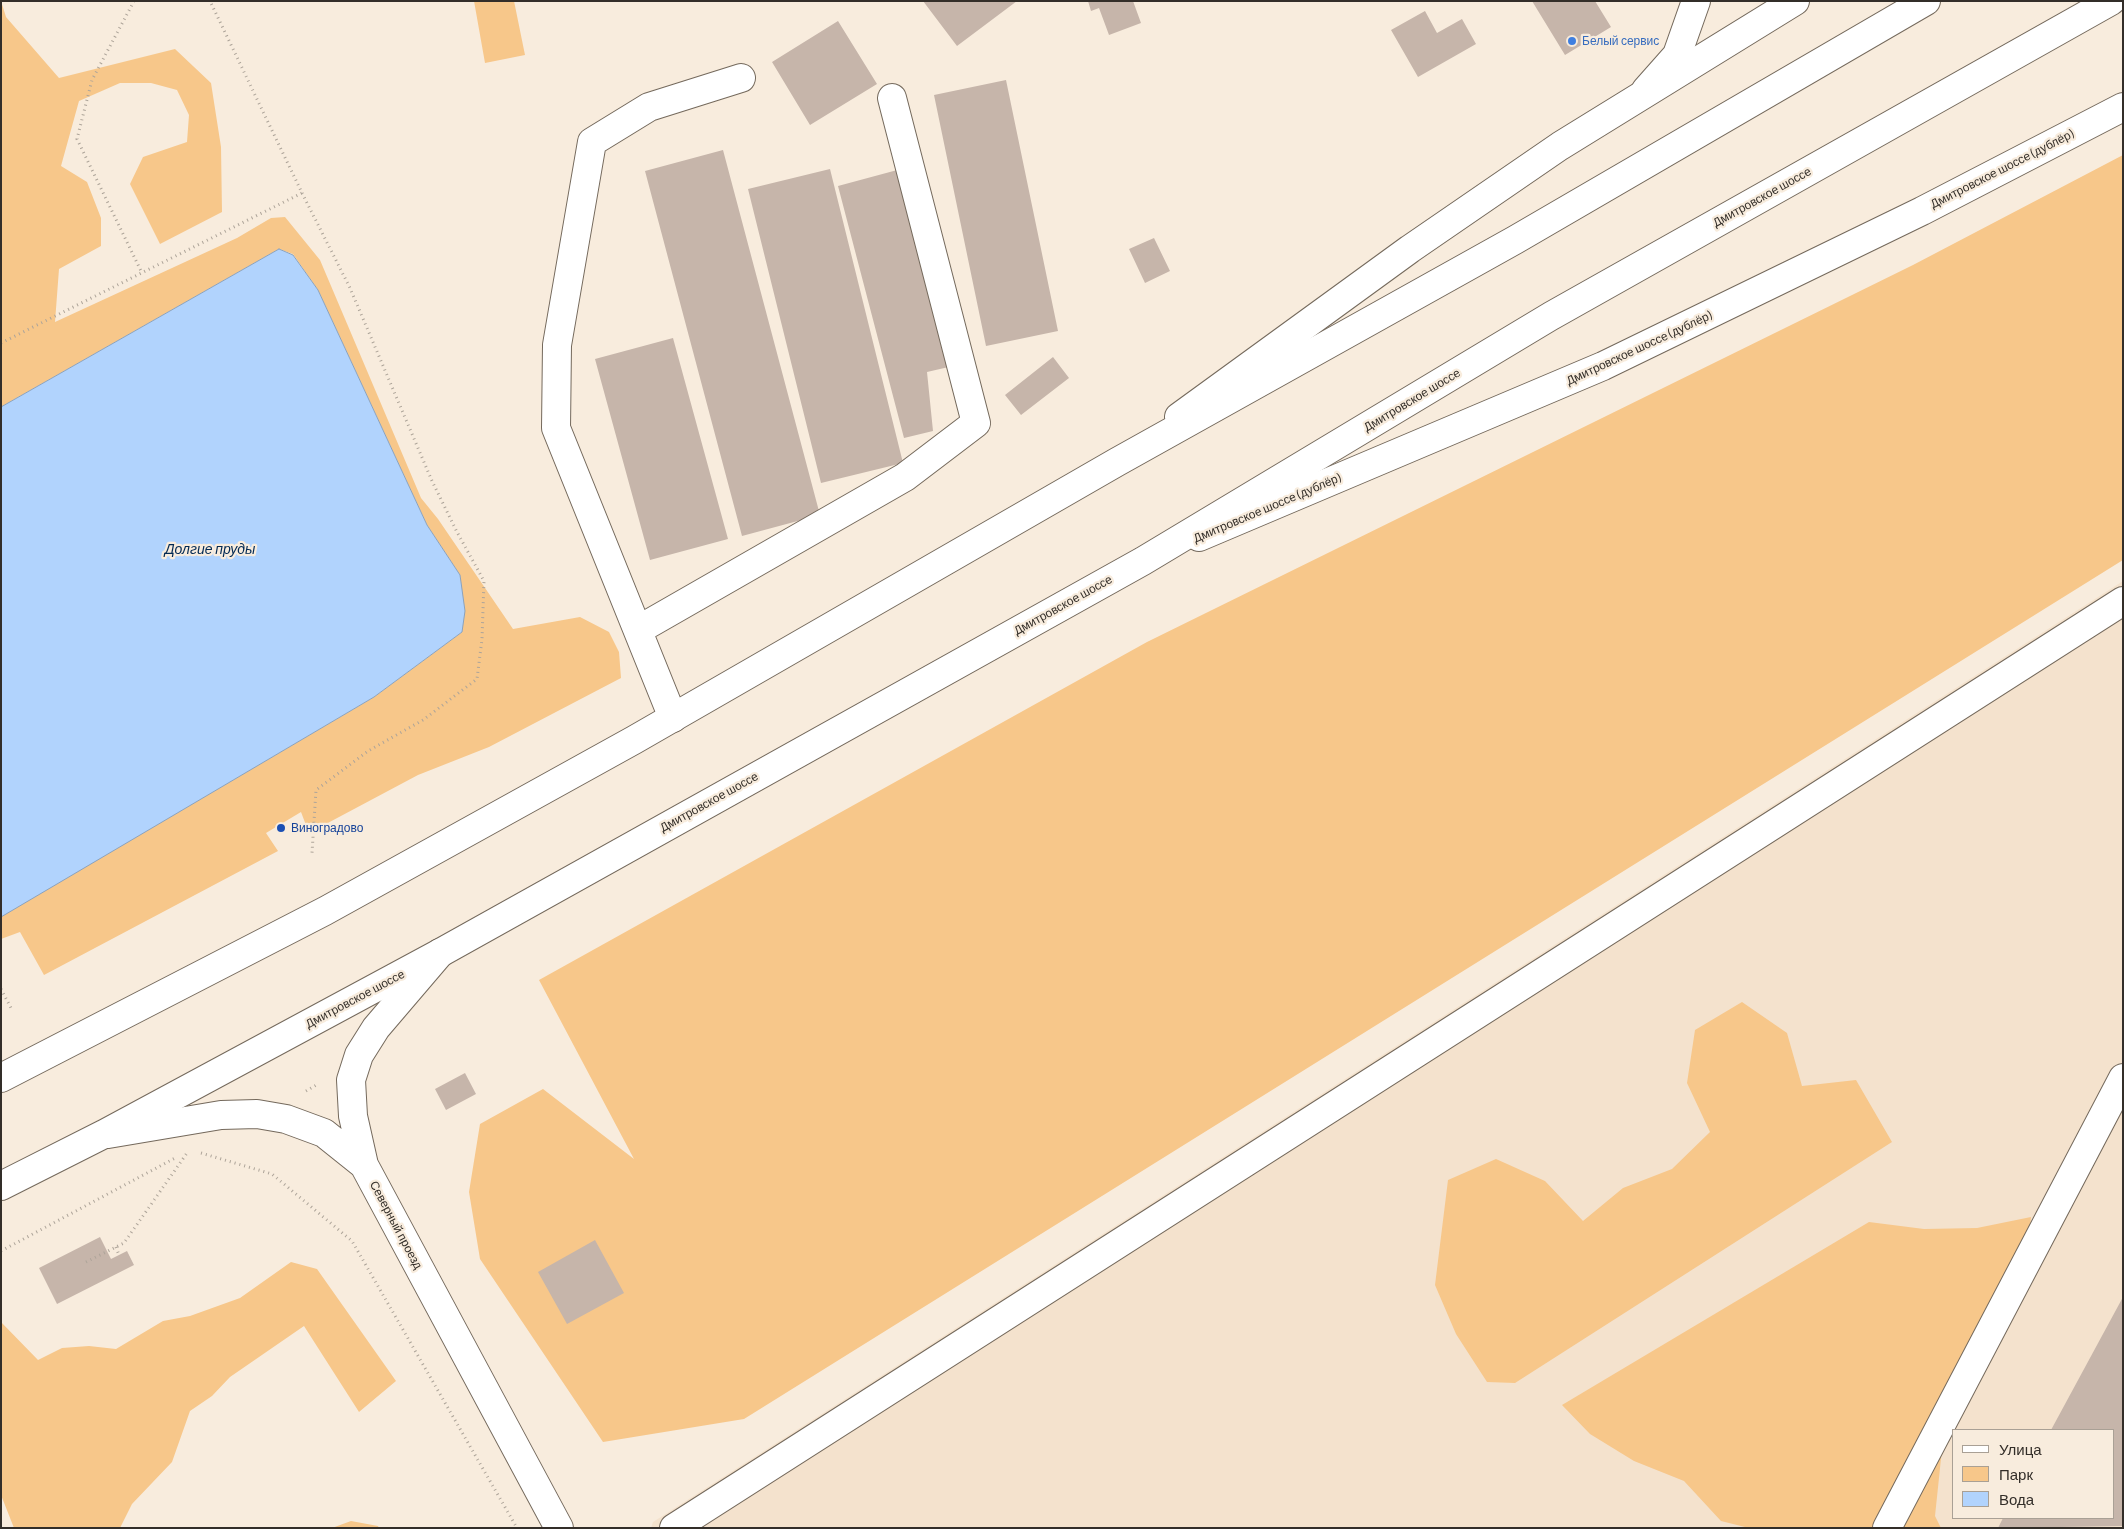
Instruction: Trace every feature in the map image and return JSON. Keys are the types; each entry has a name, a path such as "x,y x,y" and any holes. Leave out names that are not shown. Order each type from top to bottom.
{"main road":[{"path":"1642,94 1676,55 1696,1"},
{"path":"1117,462 1410,249 1560,146 1795,1"},
{"path":"1,1078 325,911 672,718 1117,462 1514,240 1926,1"},
{"name":"Дмитровское шоссе","path":"1,1186 104,1134 440,953 1143,561 1551,316 2111,1"},
{"path":"672,718 556,428 558,345 592,142 649,107 741,78"},
{"path":"638,630 905,477 976,422 892,98"},
{"name":"Дмитровское шоссе (дублёр)","path":"1143,561 1603,366 1922,211 2123,107"},
{"path":"674,1528 2123,601"},
{"path":"364,1165 353,1116 351,1080 359,1056 376,1028 440,953"},
{"path":"1887,1528 2122,1079"},
{"name":"Северный проезд","path":"104,1134 222,1115 257,1114 286,1119 324,1133 364,1165 559,1528"}],"path":[{"path":"134,1 92,80 77,139 142,272"},
{"path":"210,1 350,288 436,489 484,581 482,639 477,679 423,720 368,750 316,790 312,853"},
{"path":"1,342 302,193"},
{"path":"1,989 12,1008"},
{"path":"299,1095 324,1081"},
{"path":"1,1251 190,1150 124,1243 86,1262"},
{"path":"199,1152 272,1174 352,1242 517,1528"},
{"path":"116,1247 119,1254"}],"shaded area":[{"path":"2123,581 2123,1528 651,1528 653,1522"}],"green space":[{"path":"1,1 6,17 59,78 175,49 211,83 221,147 222,212 160,244 130,184 143,157 187,142 189,115 177,90 151,83 120,83 79,101 61,166 87,182 101,218 101,246 59,269 55,322 237,238 271,218 285,217 320,260 421,498 438,519 513,629 580,617 609,632 619,652 621,678 489,747 418,775 309,833 301,812 266,833 278,851 44,975 20,932 1,939 1,916 374,697 462,632 460,575 427,525 318,290 293,254 279,249 1,407"},
{"path":"474,1 514,1 525,55 485,63"},
{"path":"2123,155 2123,560 744,1419 603,1442 480,1259 469,1192 480,1124 543,1089 634,1159 539,980 1147,642 1913,265"},
{"path":"1742,1002 1787,1033 1802,1086 1856,1080 1892,1142 1515,1383 1487,1382 1456,1334 1435,1285 1448,1180 1496,1159 1545,1181 1583,1221 1623,1188 1672,1169 1710,1132 1687,1083 1695,1030"},
{"path":"2031,1217 2026,1269 1946,1411 1935,1516 1941,1528 1749,1528 1721,1521 1684,1481 1634,1461 1590,1434 1562,1405 1869,1222 1924,1229 1977,1228"},
{"path":"291,1262 317,1269 396,1381 359,1412 304,1326 230,1377 212,1396 190,1411 172,1462 132,1504 120,1528 14,1528 1,1495 1,1322 38,1360 62,1348 89,1346 116,1349 163,1321 190,1316 240,1298"},
{"path":"351,1521 378,1526 379,1528 332,1528"}],"water":[{"name":"Долгие пруды","path":"279,249 293,255 318,290 427,525 460,575 465,611 462,632 374,697 1,917 1,407"}],"building":[{"path":"923,1 1017,1 957,46"},
{"path":"1088,1 1133,1 1141,23 1109,35 1099,8 1091,11"},
{"name":"Белый сервис","path":"1532,1 1595,1 1611,27 1565,55"},
{"path":"1425,11 1437,33 1462,19 1476,44 1418,77 1391,30"},
{"path":"838,21 877,84 810,125 772,62"},
{"path":"1006,80 1058,331 986,346 934,95"},
{"path":"723,150 820,515 742,536 645,171"},
{"path":"830,169 903,463 821,483 748,189"},
{"path":"901,169 953,366 927,372 933,431 904,438 838,186"},
{"path":"1154,238 1170,271 1145,283 1129,249"},
{"path":"673,338 728,539 650,560 595,359"},
{"path":"1053,357 1069,378 1021,415 1005,395"},
{"path":"465,1073 476,1094 446,1110 435,1089"},
{"path":"100,1237 111,1259 127,1251 134,1265 57,1304 39,1268"},
{"path":"595,1240 624,1293 567,1324 538,1272"},
{"path":"2123,1297 2123,1526 1998,1528 2002,1519 2114,1519 2114,1429 2052,1429"}],"place":[{"name":"Белый сервис","path":"1572,41"},
{"name":"Виноградово","path":"281,828"}]}
